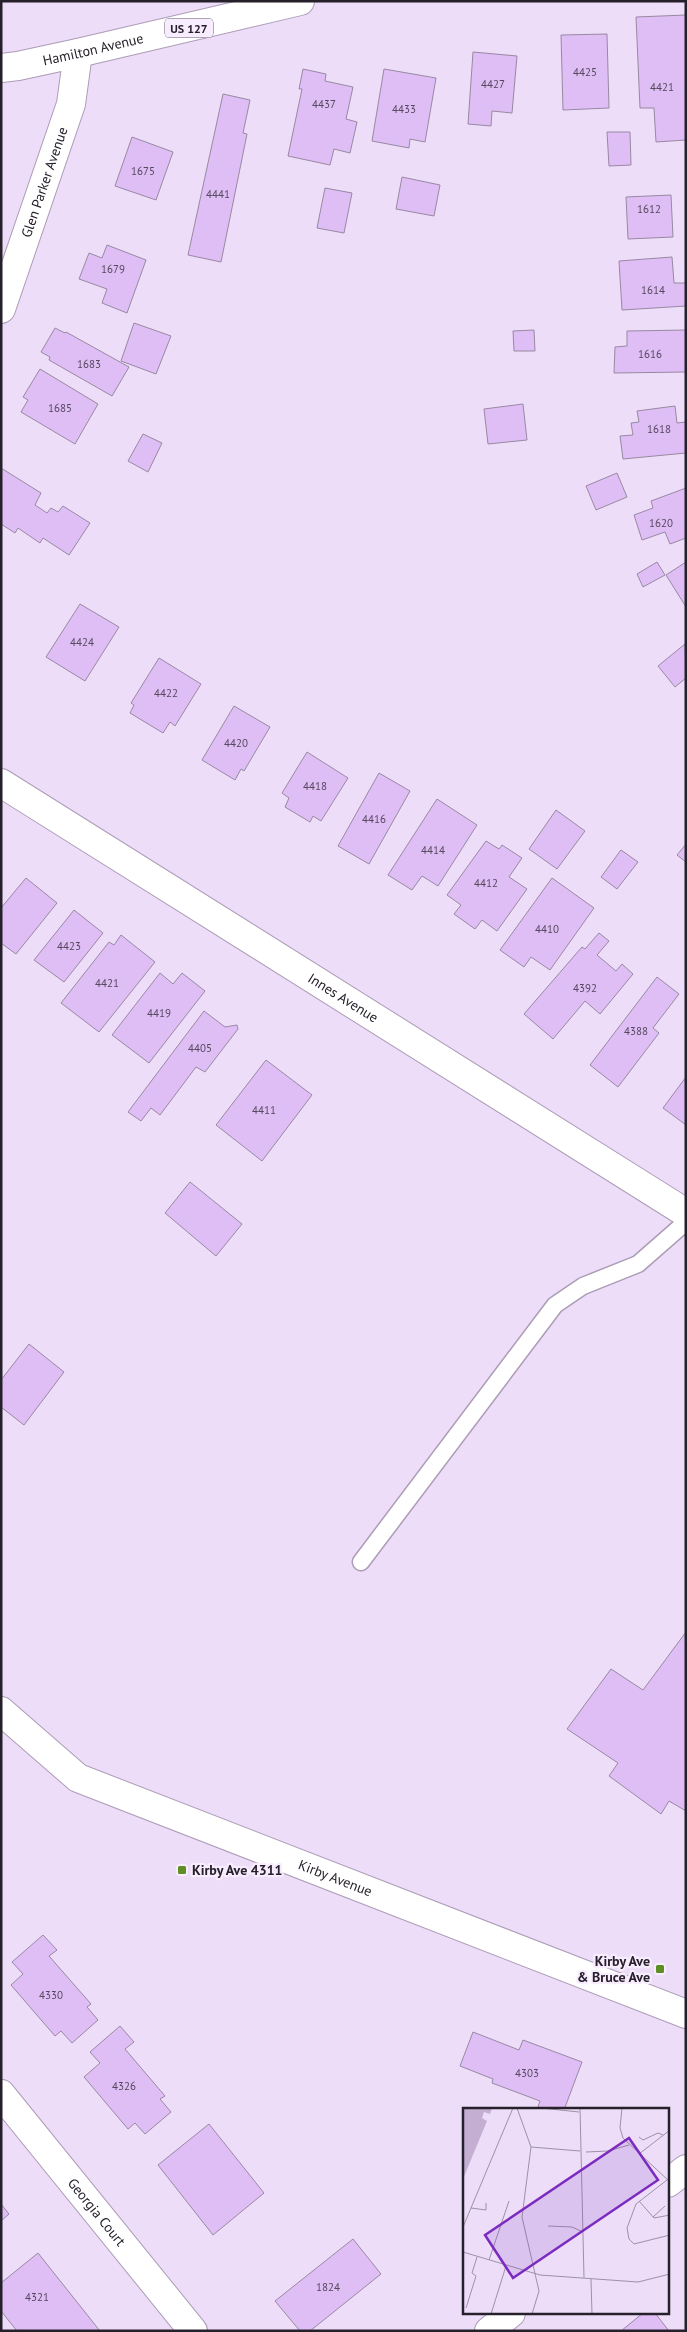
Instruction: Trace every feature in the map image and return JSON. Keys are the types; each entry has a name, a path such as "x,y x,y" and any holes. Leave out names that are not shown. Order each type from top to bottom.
{"street":[{"name":"Hamilton Avenue","path":"1,68 78,53 256,7 300,1"},
{"name":"Glen Parker Avenue","path":"1,309 71,104 78,53"},
{"name":"Innes Avenue","path":"1,783 686,1213"},
{"name":"Kirby Avenue","path":"1,1711 78,1778 686,2014"},
{"name":"Georgia Court","path":"1,2094 194,2331"},
{"path":"670,2181 686,2169"}],"lane":[{"path":"361,1562 555,1306 583,1286 638,1264 686,1222"}],"building":[{"path":"686,15 686,140 656,142 654,108 640,108 636,17"},
{"path":"607,34 609,108 563,110 561,35"},
{"path":"473,52 517,56 512,113 492,111 491,126 468,124"},
{"path":"303,69 326,74 325,81 353,87 346,119 357,122 350,153 334,149 330,165 288,156 302,89 299,89"},
{"path":"384,69 436,78 425,142 410,139 409,148 372,141"},
{"path":"223,94 250,100 243,133 247,134 221,262 188,255"},
{"path":"607,132 630,132 631,165 609,166"},
{"path":"132,137 173,152 156,200 115,186"},
{"path":"402,177 440,185 434,216 396,209"},
{"path":"325,188 352,193 344,233 317,228"},
{"path":"671,195 673,237 628,239 626,197"},
{"path":"107,245 146,260 127,313 102,303 107,289 79,279 89,253 102,258"},
{"path":"672,257 674,283 686,283 686,306 622,310 619,261"},
{"path":"134,323 171,336 156,374 121,361"},
{"path":"55,328 66,332 129,367 112,396 49,360 50,357 41,352"},
{"path":"534,330 535,351 514,351 513,331"},
{"path":"686,330 686,372 614,373 615,347 627,346 627,331"},
{"path":"40,369 98,404 75,444 21,412 28,400 23,397"},
{"path":"523,404 527,440 488,444 484,409"},
{"path":"675,406 677,423 686,422 686,453 623,459 620,436 633,435 631,423 639,422 637,411"},
{"path":"143,434 162,443 148,472 128,461"},
{"path":"1,468 41,493 35,505 47,513 51,508 58,512 63,506 90,523 69,555 43,538 40,543 18,528 15,533 1,524"},
{"path":"617,473 627,497 596,510 586,486"},
{"path":"686,488 686,538 670,544 665,532 642,540 634,515 653,508 651,501"},
{"path":"657,562 665,575 643,587 637,574"},
{"path":"686,562 686,607 666,575"},
{"path":"80,604 119,627 85,681 46,657"},
{"path":"685,644 686,678 675,687 658,666"},
{"path":"159,658 201,684 175,726 170,722 163,733 130,713 134,705 131,703"},
{"path":"234,706 270,727 244,771 241,769 235,780 202,760"},
{"path":"307,752 348,778 321,821 313,816 310,822 285,807 289,798 282,793"},
{"path":"379,773 410,791 369,864 338,846"},
{"path":"437,799 477,825 438,886 422,876 412,890 388,875"},
{"path":"556,810 585,831 557,869 529,849"},
{"path":"486,841 499,849 502,845 522,858 509,877 527,889 497,931 482,920 475,929 454,914 461,905 447,895"},
{"path":"686,844 686,862 677,855"},
{"path":"621,850 638,862 617,889 601,877"},
{"path":"26,878 57,903 16,954 1,943 1,908"},
{"path":"552,878 594,908 550,970 531,957 524,967 500,950"},
{"path":"74,910 103,933 64,982 34,960"},
{"path":"599,933 609,941 597,955 616,971 622,964 633,974 600,1014 585,1001 553,1039 524,1014 582,947 585,949"},
{"path":"121,935 155,962 99,1032 61,1003 109,942 114,945"},
{"path":"160,973 173,984 182,973 205,991 149,1063 112,1035"},
{"path":"657,977 679,994 653,1028 659,1033 618,1087 590,1065"},
{"path":"204,1011 225,1027 237,1025 238,1029 205,1072 196,1067 160,1115 151,1108 141,1121 128,1112"},
{"path":"266,1060 312,1095 262,1161 216,1125"},
{"path":"686,1077 686,1125 663,1108"},
{"path":"190,1182 242,1224 216,1256 165,1213"},
{"path":"29,1344 64,1372 24,1425 1,1407 1,1380"},
{"path":"686,1632 686,1811 669,1801 661,1814 609,1776 618,1763 567,1729 611,1669 643,1690"},
{"path":"43,1935 57,1950 49,1956 91,2004 87,2007 98,2020 72,2043 61,2031 55,2036 11,1985 23,1974 12,1962"},
{"path":"120,2026 134,2042 125,2049 165,2096 160,2099 171,2112 145,2134 135,2123 128,2129 84,2077 100,2063 90,2052"},
{"path":"473,2032 519,2050 523,2040 582,2062 565,2108 538,2108 540,2101 492,2083 493,2079 460,2066"},
{"path":"209,2124 264,2193 213,2235 158,2165"},
{"path":"1,2204 9,2214 1,2221"},
{"path":"353,2239 381,2274 310,2331 300,2331 275,2301"},
{"path":"38,2253 100,2331 17,2331 1,2311 1,2283"},
{"path":"642,2314 656,2314 669,2331 621,2331"}],"place":[{"name":"Kirby Ave 4311","path":"182,1870"},
{"name":"Kirby Ave & Bruce Ave","path":"660,1969"}]}
